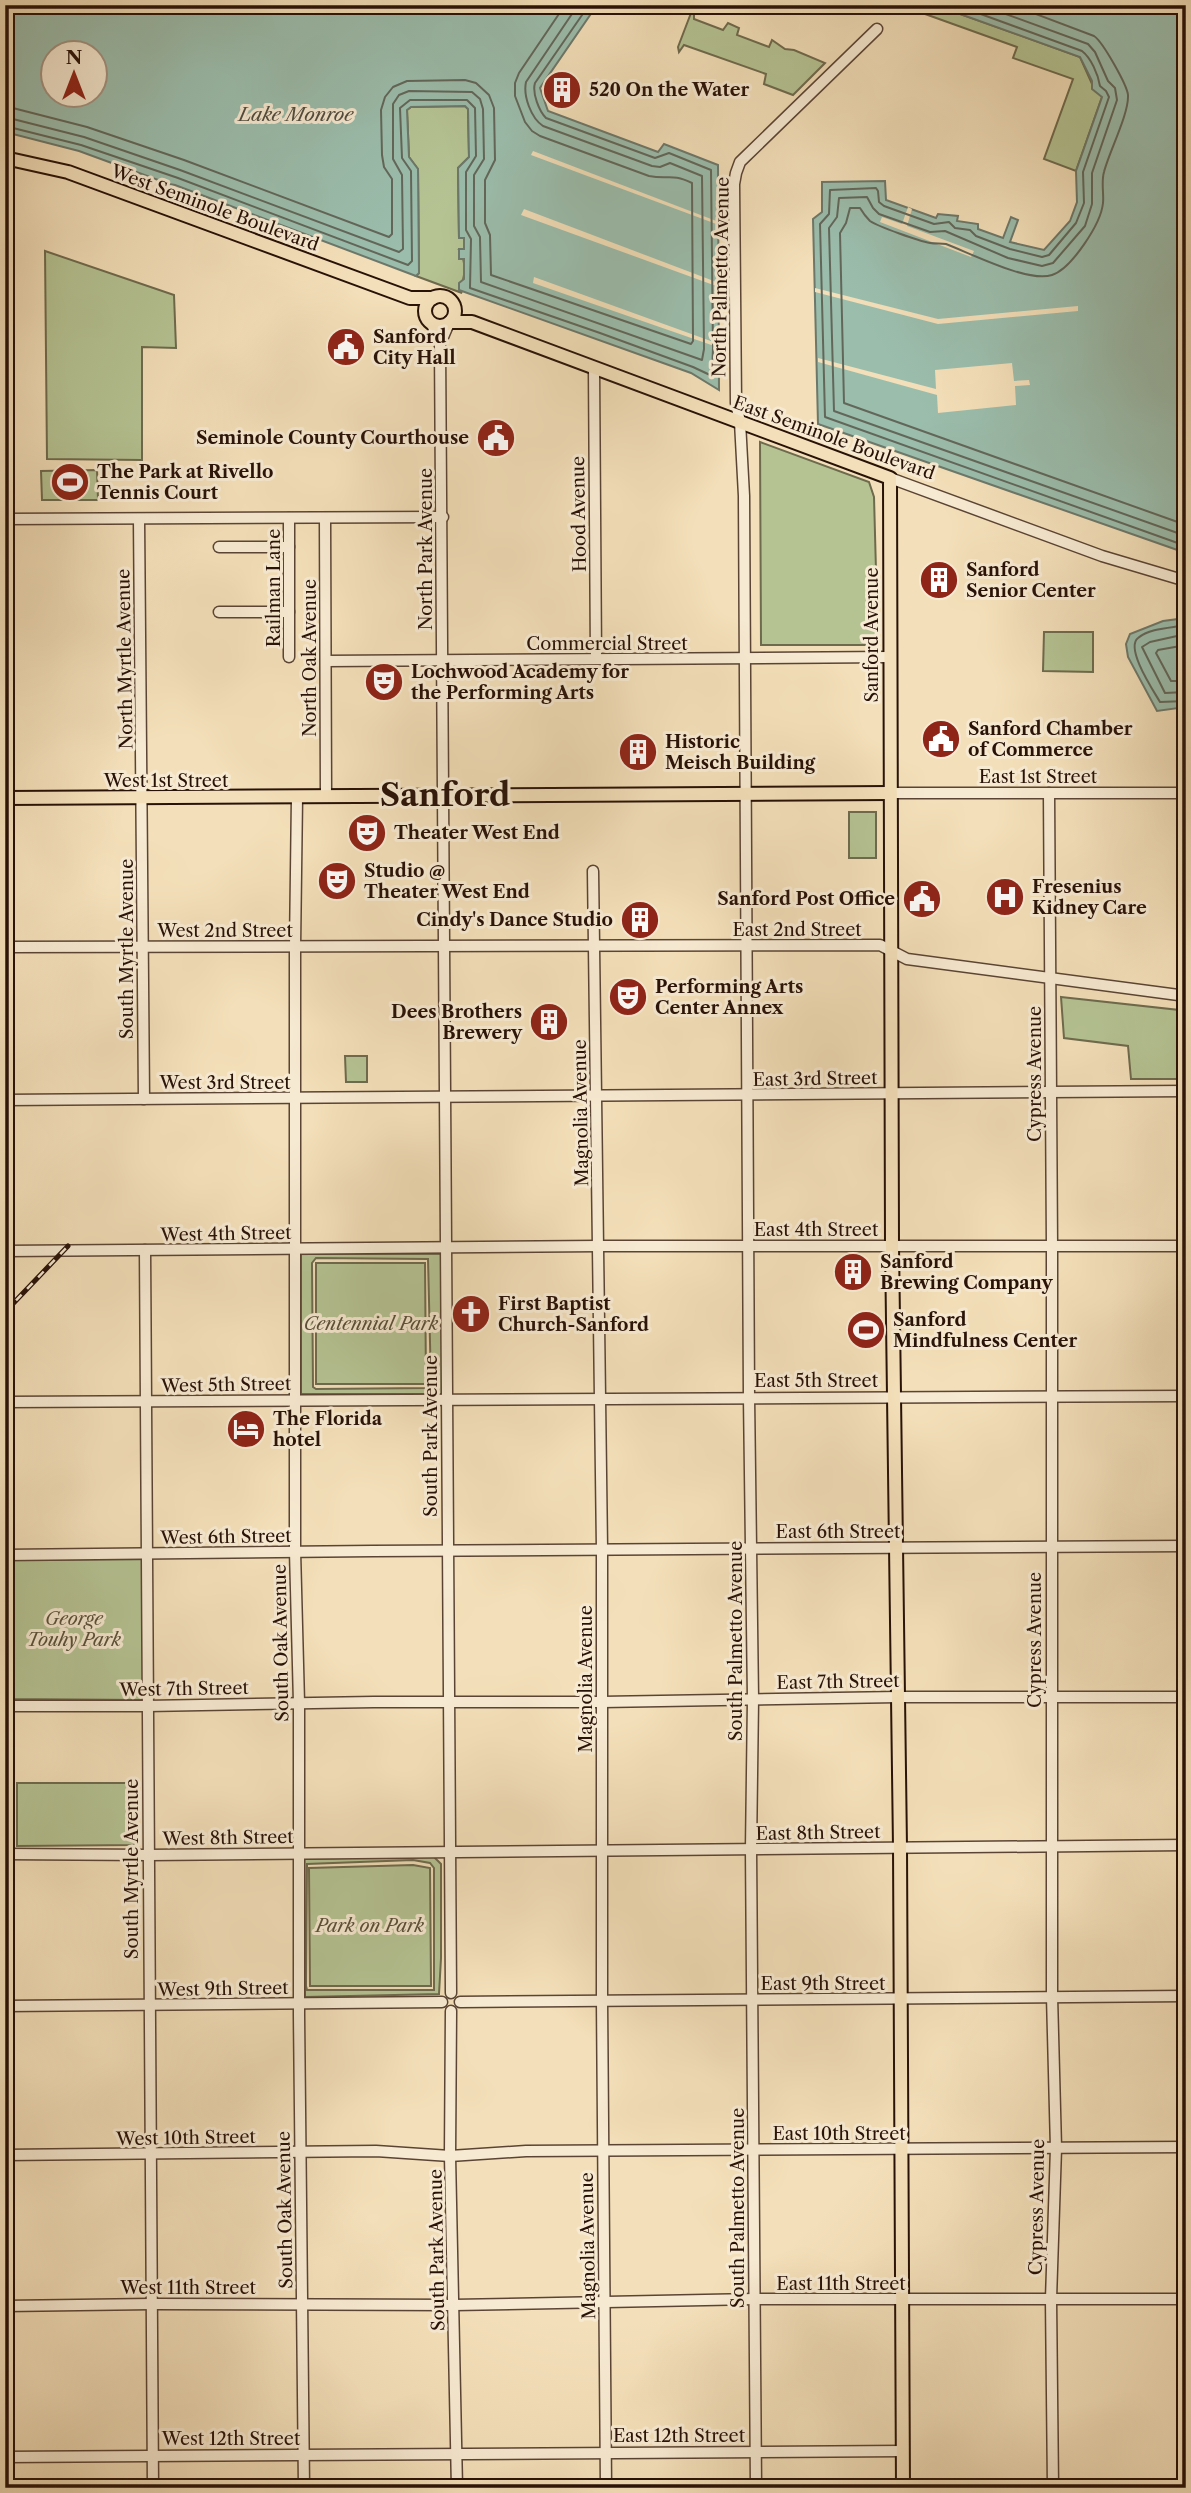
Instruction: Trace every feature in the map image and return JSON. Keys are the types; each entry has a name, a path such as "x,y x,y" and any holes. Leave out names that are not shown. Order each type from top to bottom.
{"main road":[{"name":"West Seminole Boulevard","path":"5,158 68,172 410,298 447,298 454,305"},
{"name":"West Seminole Boulevard","path":"410,298 428,318"},
{"path":"433,298 427,305 428,318 439,325 449,322 454,315 454,305"},
{"name":"East Seminole Boulevard","path":"454,305 472,322"},
{"name":"East Seminole Boulevard","path":"449,322 472,322 890,478"},
{"name":"Sanford Avenue","path":"890,478 890,951 900,1847 903,2488"},
{"name":"West 1st Street","path":"5,798 890,793"}],"street":[{"name":"North Palmetto Avenue","path":"745,794 744,496 735,370 736,173 740,162 877,29"},
{"path":"428,318 440,344"},
{"path":"440,344 449,322"},
{"name":"North Park Avenue","path":"440,344 443,796"},
{"name":"Hood Avenue","path":"594,368 596,659"},
{"name":"East Seminole Boulevard","path":"890,478 1102,556 1186,581"},
{"path":"5,519 443,517"},
{"name":"Railman Lane","path":"289,518 289,657"},
{"name":"North Oak Avenue","path":"325,518 327,797"},
{"name":"North Myrtle Avenue","path":"139,519 141,799"},
{"path":"219,547 289,547"},
{"path":"219,612 289,612"},
{"name":"Commercial Street","path":"326,661 889,657"},
{"name":"East 1st Street","path":"890,793 1186,793"},
{"name":"Cypress Avenue","path":"1049,793 1052,1996 1055,2148 1051,2299 1052,2488"},
{"name":"South Palmetto Avenue","path":"745,794 748,1397 753,1699 752,2150 756,2488"},
{"name":"South Park Avenue","path":"443,796 451,1993"},
{"name":"South Oak Avenue","path":"297,797 295,1551 299,1703 304,2488"},
{"name":"South Myrtle Avenue","path":"141,799 144,1099"},
{"name":"Magnolia Avenue","path":"593,871 602,1549 606,2488"},
{"name":"East 2nd Street","path":"444,946 880,945 907,959 1186,996"},
{"name":"West 2nd Street","path":"5,947 444,946"},
{"name":"East 3rd Street","path":"446,1098 1186,1091"},
{"name":"West 3rd Street","path":"5,1100 446,1098"},
{"name":"East 4th Street","path":"447,1249 599,1246 1186,1245"},
{"name":"West 4th Street","path":"5,1251 447,1249"},
{"name":"South Myrtle Avenue","path":"145,1250 153,2488"},
{"name":"East 5th Street","path":"447,1399 1186,1396"},
{"name":"West 5th Street","path":"5,1402 447,1399"},
{"name":"East 6th Street","path":"447,1551 1186,1546"},
{"name":"West 6th Street","path":"5,1555 447,1551"},
{"name":"East 7th Street","path":"448,1702 1186,1697"},
{"name":"West 7th Street","path":"5,1706 448,1702"},
{"name":"East 8th Street","path":"450,1852 1186,1845"},
{"name":"West 8th Street","path":"5,1854 450,1852"},
{"path":"451,1993 457,1995 460,2002 458,2008 451,2011 445,2009 442,2002 444,1996 451,1993"},
{"name":"East 9th Street","path":"460,2002 1186,1996"},
{"name":"West 9th Street","path":"5,2006 442,2002"},
{"name":"South Park Avenue","path":"451,2011 450,2156 457,2488"},
{"name":"East 10th Street","path":"450,2156 603,2150 1186,2147"},
{"name":"West 10th Street","path":"5,2155 376,2151 450,2156"},
{"name":"East 11th Street","path":"454,2305 604,2301 1186,2299"},
{"name":"West 11th Street","path":"5,2306 454,2305"},
{"name":"East 12th Street","path":"456,2454 903,2451"},
{"name":"West 12th Street","path":"5,2457 456,2454"}],"green space":[{"path":"900,5 935,5 1080,57 1092,84 1102,97 1076,171 1044,159 1073,79 1013,58 1017,47"},
{"path":"694,10 694,19 723,30 728,23 739,28 737,35 769,47 772,40 785,49 825,63 793,95 764,84 766,74 684,45 679,52 678,47"},
{"path":"465,106 468,109 469,157 458,168 459,238 464,238 464,249 459,250 464,265 459,290 462,293 416,276 419,273 418,169 409,157 407,110 411,107"},
{"path":"45,251 174,295 176,348 142,347 142,460 47,459"},
{"path":"760,442 869,482 874,497 878,645 761,645"},
{"name":"The Park at Rivello Tennis Court","path":"97,470 98,500 42,500 41,471"},
{"path":"1044,632 1093,632 1093,672 1043,671"},
{"path":"849,812 876,812 876,858 849,858"},
{"path":"1061,997 1179,1010 1179,1079 1131,1079 1128,1046 1064,1038"},
{"path":"345,1056 367,1056 367,1082 346,1082"},
{"path":"301,1254 442,1254 442,1394 301,1394","holes":["316,1258 428,1259 429,1388 313,1387 312,1263"]},
{"name":"Centennial Park","path":"316,1263 425,1263 426,1384 316,1384"},
{"name":"George Touhy Park","path":"142,1559 144,1700 5,1699 5,1560"},
{"path":"17,1783 137,1783 137,1845 17,1846"},
{"path":"433,1856 441,1864 439,1994 305,1997 304,1859","holes":["413,1860 430,1863 434,1868 434,1990 307,1990 307,1864"]},
{"name":"Park on Park","path":"413,1865 430,1868 431,1986 310,1986 309,1868"}],"water":[{"name":"Lake Monroe","path":"5,5 597,5 540,88 548,111 658,152 664,144 718,165 719,390 691,373 459,290 459,283 464,279 464,259 459,259 459,249 464,249 464,238 459,238 458,168 469,157 468,109 465,106 411,107 407,110 409,157 418,169 419,273 416,276 79,151 5,132"},
{"path":"935,5 1186,5 1186,553 818,424 813,219 822,212 822,182 885,181 886,200 936,218 938,214 958,216 957,221 978,224 978,229 1003,238 1011,217 1018,220 1010,242 1044,250 1070,221 1077,202 1076,171 1102,97 1092,89 1092,81 1080,57"},
{"path":"1186,618 1186,707 1157,711 1128,657 1126,644 1130,634 1163,621"}],"pier":[{"path":"533,151 719,222 719,225 531,155"},
{"path":"908,207 912,209 907,226 974,251 971,257 880,222 882,217 902,224"},
{"path":"524,209 719,283 719,287 521,215"},
{"path":"534,277 719,344 720,348 533,283"},
{"path":"815,288 938,319 1078,306 1078,311 938,324 815,292"},
{"path":"818,358 936,389 935,370 1012,363 1014,381 1029,380 1030,385 1015,386 1016,405 938,413 937,395 818,362"}],"railway":[{"path":"5,1312 68,1246"}],"place":[{"name":"520 On the Water","path":"562,90"},
{"name":"Sanford City Hall","path":"346,347"},
{"name":"Seminole County Courthouse","path":"496,438"},
{"name":"The Park at Rivello Tennis Court","path":"70,482"},
{"name":"Sanford Senior Center","path":"939,580"},
{"name":"Lochwood Academy for the Performing Arts","path":"384,682"},
{"name":"Sanford Chamber of Commerce","path":"941,739"},
{"name":"Historic Meisch Building","path":"638,752"},
{"name":"Theater West End","path":"367,833"},
{"name":"Studio @ Theater West End","path":"337,881"},
{"name":"Fresenius Kidney Care","path":"1005,897"},
{"name":"Sanford Post Office","path":"922,899"},
{"name":"Cindy's Dance Studio","path":"640,920"},
{"name":"Performing Arts Center Annex","path":"628,997"},
{"name":"Dees Brothers Brewery","path":"549,1022"},
{"name":"Sanford Brewing Company","path":"853,1272"},
{"name":"First Baptist Church-Sanford","path":"471,1314"},
{"name":"Sanford Mindfulness Center","path":"866,1330"},
{"name":"The Florida hotel","path":"246,1429"}],"district":[{"name":"Sanford","path":"445,795"}]}
